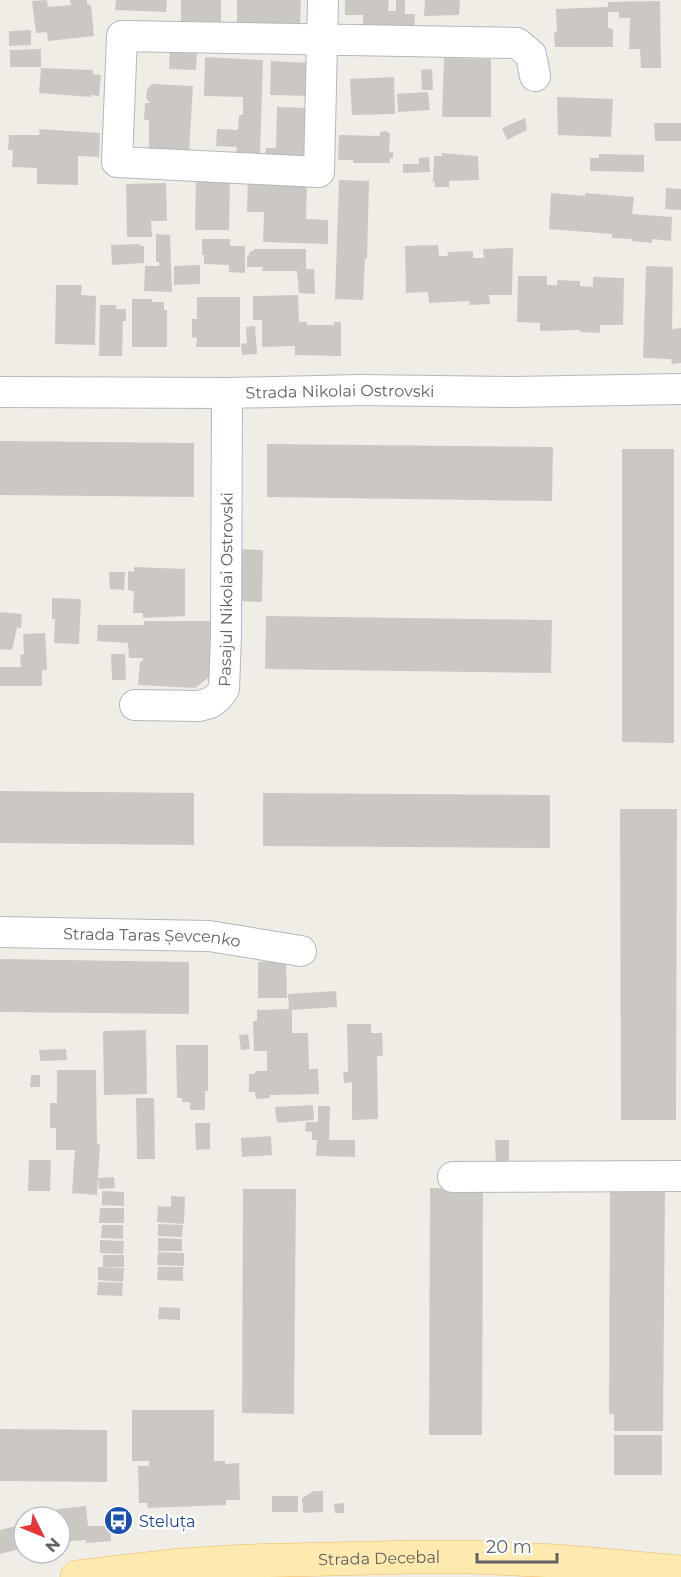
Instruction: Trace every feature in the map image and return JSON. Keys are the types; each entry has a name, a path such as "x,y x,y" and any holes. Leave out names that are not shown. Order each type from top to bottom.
{"main road":[{"name":"Strada Decebal","path":"77,1577 182,1565 416,1557 557,1561 681,1572"}],"street":[{"path":"323,0 322,38 319,172 117,162 122,36 322,38 517,43 531,55 535,76"},
{"name":"Strada Nikolai Ostrovski","path":"0,392 227,393 360,390 513,392 681,389"},
{"name":"Pasajul Nikolai Ostrovski","path":"135,705 199,706 210,703 224,689 227,393"},
{"name":"Strada Taras Șevcenko","path":"0,932 209,936 301,951"},
{"path":"453,1176 681,1176"}],"building":[{"path":"47,0 48,7 71,5 70,0 87,0 87,4 91,5 94,36 48,41 47,32 36,33 32,1"},
{"path":"116,0 167,0 166,12 115,10"},
{"path":"181,0 221,0 221,24 181,24"},
{"path":"237,0 301,0 300,27 237,26"},
{"path":"345,0 389,0 388,11 396,11 396,0 405,0 405,14 415,14 414,32 363,30 363,15 345,15"},
{"path":"425,0 460,0 459,15 424,16"},
{"path":"660,1 661,68 641,68 640,49 629,49 630,18 619,18 619,12 608,12 608,28 613,29 613,47 555,47 556,9 608,7 608,2"},
{"path":"31,30 31,45 9,46 9,31"},
{"path":"41,49 41,67 10,67 10,50"},
{"path":"170,50 197,51 196,70 169,69"},
{"path":"205,57 263,60 260,153 236,153 237,147 216,146 217,129 238,130 239,115 243,115 243,97 204,96"},
{"path":"444,58 491,59 491,117 442,117"},
{"path":"271,61 311,63 311,96 270,95"},
{"path":"41,68 93,70 93,74 101,75 99,96 39,93"},
{"path":"432,69 433,90 422,90 421,70"},
{"path":"394,77 395,114 352,115 350,79"},
{"path":"152,84 193,86 189,152 149,148 149,120 144,120 145,103 150,103 146,98 147,90"},
{"path":"428,92 430,110 398,112 397,94"},
{"path":"557,97 613,99 611,137 558,135"},
{"path":"277,107 310,108 308,157 265,155 266,148 276,148"},
{"path":"525,118 527,130 507,140 502,128"},
{"path":"654,123 681,123 681,141 655,141"},
{"path":"39,129 100,133 99,157 78,156 78,185 37,184 37,168 12,167 13,150 8,150 9,135 40,135"},
{"path":"380,132 390,133 389,152 393,152 390,163 353,163 353,160 338,160 339,135 380,136"},
{"path":"442,153 478,156 479,180 449,181 449,187 435,187 435,182 433,182 434,156 442,156"},
{"path":"599,154 644,155 644,172 590,171 590,158 599,158"},
{"path":"429,157 430,172 403,173 403,164 419,164 419,158"},
{"path":"196,175 230,176 229,230 195,230"},
{"path":"248,176 307,181 306,219 328,220 328,244 263,242 264,212 247,212"},
{"path":"339,180 369,181 367,259 365,258 363,300 335,299"},
{"path":"166,183 167,221 151,221 152,237 127,237 126,184"},
{"path":"666,188 681,189 681,210 665,209"},
{"path":"551,193 634,197 632,214 672,217 671,241 652,239 652,243 612,238 612,234 549,229"},
{"path":"156,234 170,235 172,292 144,291 145,266 159,266 159,262 156,262"},
{"path":"202,239 230,239 230,246 245,246 245,273 229,272 229,265 204,264"},
{"path":"139,244 144,246 144,263 112,265 111,245"},
{"path":"438,245 439,256 448,256 447,252 473,251 473,258 484,258 483,249 513,248 512,295 489,295 490,304 469,305 469,301 429,303 428,292 406,293 405,246"},
{"path":"255,249 306,249 306,269 314,269 315,294 299,293 297,271 262,271 263,267 247,267 247,258"},
{"path":"200,265 200,284 174,285 174,266"},
{"path":"646,266 673,267 672,329 681,328 681,363 672,364 671,359 643,358"},
{"path":"518,276 547,276 547,285 557,285 557,280 580,281 580,286 593,287 593,277 624,278 623,325 600,325 600,333 579,332 580,330 540,331 540,323 517,322"},
{"path":"56,285 82,285 81,295 96,296 95,345 55,344"},
{"path":"298,295 299,322 307,322 307,325 334,325 334,322 341,322 341,356 295,355 295,346 262,347 262,320 253,320 253,296"},
{"path":"197,297 240,297 240,347 196,347 197,338 192,337 192,319 197,319"},
{"path":"132,299 152,299 152,302 164,302 164,310 167,310 167,347 132,347"},
{"path":"100,305 116,305 116,309 126,309 126,321 123,321 122,356 99,356"},
{"path":"255,326 257,354 242,355 241,344 247,343 246,327"},
{"path":"0,441 194,443 194,497 0,495"},
{"path":"267,444 553,447 552,501 267,497"},
{"path":"622,449 674,449 674,743 622,742"},
{"path":"235,549 263,550 262,602 234,601"},
{"path":"134,567 185,569 185,616 143,618 143,613 133,613 134,591 128,590 128,571 134,572"},
{"path":"109,572 125,572 124,590 110,589"},
{"path":"52,598 81,599 79,644 54,643 55,619 52,619"},
{"path":"0,612 22,614 21,628 17,628 12,650 0,649"},
{"path":"266,616 552,620 551,673 265,669"},
{"path":"144,621 216,621 212,675 195,688 138,685 140,661 142,662 143,658 129,658 128,643 97,641 98,625 144,625"},
{"path":"45,633 47,670 42,670 42,686 0,686 0,667 21,667 20,655 24,654 23,634"},
{"path":"111,654 125,654 126,680 112,680"},
{"path":"0,791 194,793 194,845 0,843"},
{"path":"263,793 550,795 550,848 263,846"},
{"path":"620,809 677,809 676,1120 621,1120"},
{"path":"0,959 189,962 189,1014 0,1012"},
{"path":"286,961 287,998 258,998 258,962"},
{"path":"336,991 337,1007 292,1010 292,1033 308,1033 309,1069 318,1069 319,1094 270,1095 270,1098 256,1099 255,1092 249,1092 249,1074 255,1074 255,1071 267,1071 267,1051 254,1051 253,1021 257,1021 257,1010 289,1009 288,994"},
{"path":"347,1024 371,1024 371,1033 382,1033 383,1056 377,1056 378,1119 352,1120 352,1082 344,1083 343,1072 348,1072"},
{"path":"146,1030 147,1094 104,1095 103,1031"},
{"path":"248,1034 250,1049 241,1050 239,1035"},
{"path":"176,1045 208,1045 208,1091 205,1091 205,1110 190,1110 190,1102 182,1102 182,1098 177,1098"},
{"path":"66,1049 67,1060 40,1061 39,1050"},
{"path":"57,1070 96,1070 97,1144 100,1145 97,1195 72,1193 75,1150 56,1150 56,1128 50,1128 50,1103 57,1103"},
{"path":"31,1075 40,1075 40,1087 30,1087"},
{"path":"136,1098 154,1098 155,1159 137,1159"},
{"path":"313,1105 314,1120 277,1123 275,1107"},
{"path":"318,1106 330,1106 329,1140 355,1140 355,1157 316,1156 317,1140 312,1140 312,1132 305,1131 306,1122 318,1122"},
{"path":"195,1123 210,1123 210,1149 196,1150"},
{"path":"271,1136 272,1155 242,1157 241,1138"},
{"path":"495,1140 509,1140 509,1164 496,1164"},
{"path":"29,1160 51,1160 50,1191 28,1191"},
{"path":"114,1177 115,1188 99,1189 98,1178"},
{"path":"430,1188 483,1188 482,1435 429,1435"},
{"path":"243,1189 296,1189 294,1414 242,1413"},
{"path":"610,1189 665,1190 663,1431 614,1431 614,1414 609,1414"},
{"path":"102,1191 124,1192 124,1206 102,1205"},
{"path":"171,1196 185,1197 184,1224 157,1222 158,1206 171,1207"},
{"path":"100,1208 124,1208 124,1223 99,1223"},
{"path":"158,1224 183,1225 182,1237 158,1236"},
{"path":"102,1225 123,1225 123,1239 101,1238"},
{"path":"158,1238 182,1239 182,1251 158,1251"},
{"path":"100,1240 124,1241 123,1254 100,1253"},
{"path":"158,1252 184,1253 184,1266 157,1265"},
{"path":"103,1255 124,1255 124,1267 103,1267"},
{"path":"98,1267 124,1268 123,1282 98,1280"},
{"path":"158,1267 183,1267 183,1281 157,1280"},
{"path":"98,1282 123,1283 122,1296 97,1295"},
{"path":"159,1307 180,1308 180,1320 158,1319"},
{"path":"132,1410 214,1410 214,1461 225,1461 225,1464 239,1463 240,1500 226,1500 226,1505 148,1508 147,1503 139,1503 138,1466 149,1466 149,1461 132,1461"},
{"path":"0,1429 107,1430 107,1482 0,1481"},
{"path":"614,1435 662,1435 662,1475 614,1475"},
{"path":"314,1491 323,1491 323,1512 303,1513 302,1498"},
{"path":"272,1496 298,1496 298,1512 272,1512"},
{"path":"344,1503 344,1513 335,1513 334,1504"},
{"path":"86,1506 88,1526 110,1526 111,1541 86,1543 86,1540 72,1541 72,1507"},
{"path":"12,1527 12,1551 0,1554 0,1530"}],"place":[{"name":"Steluța","path":"118,1521"}]}
